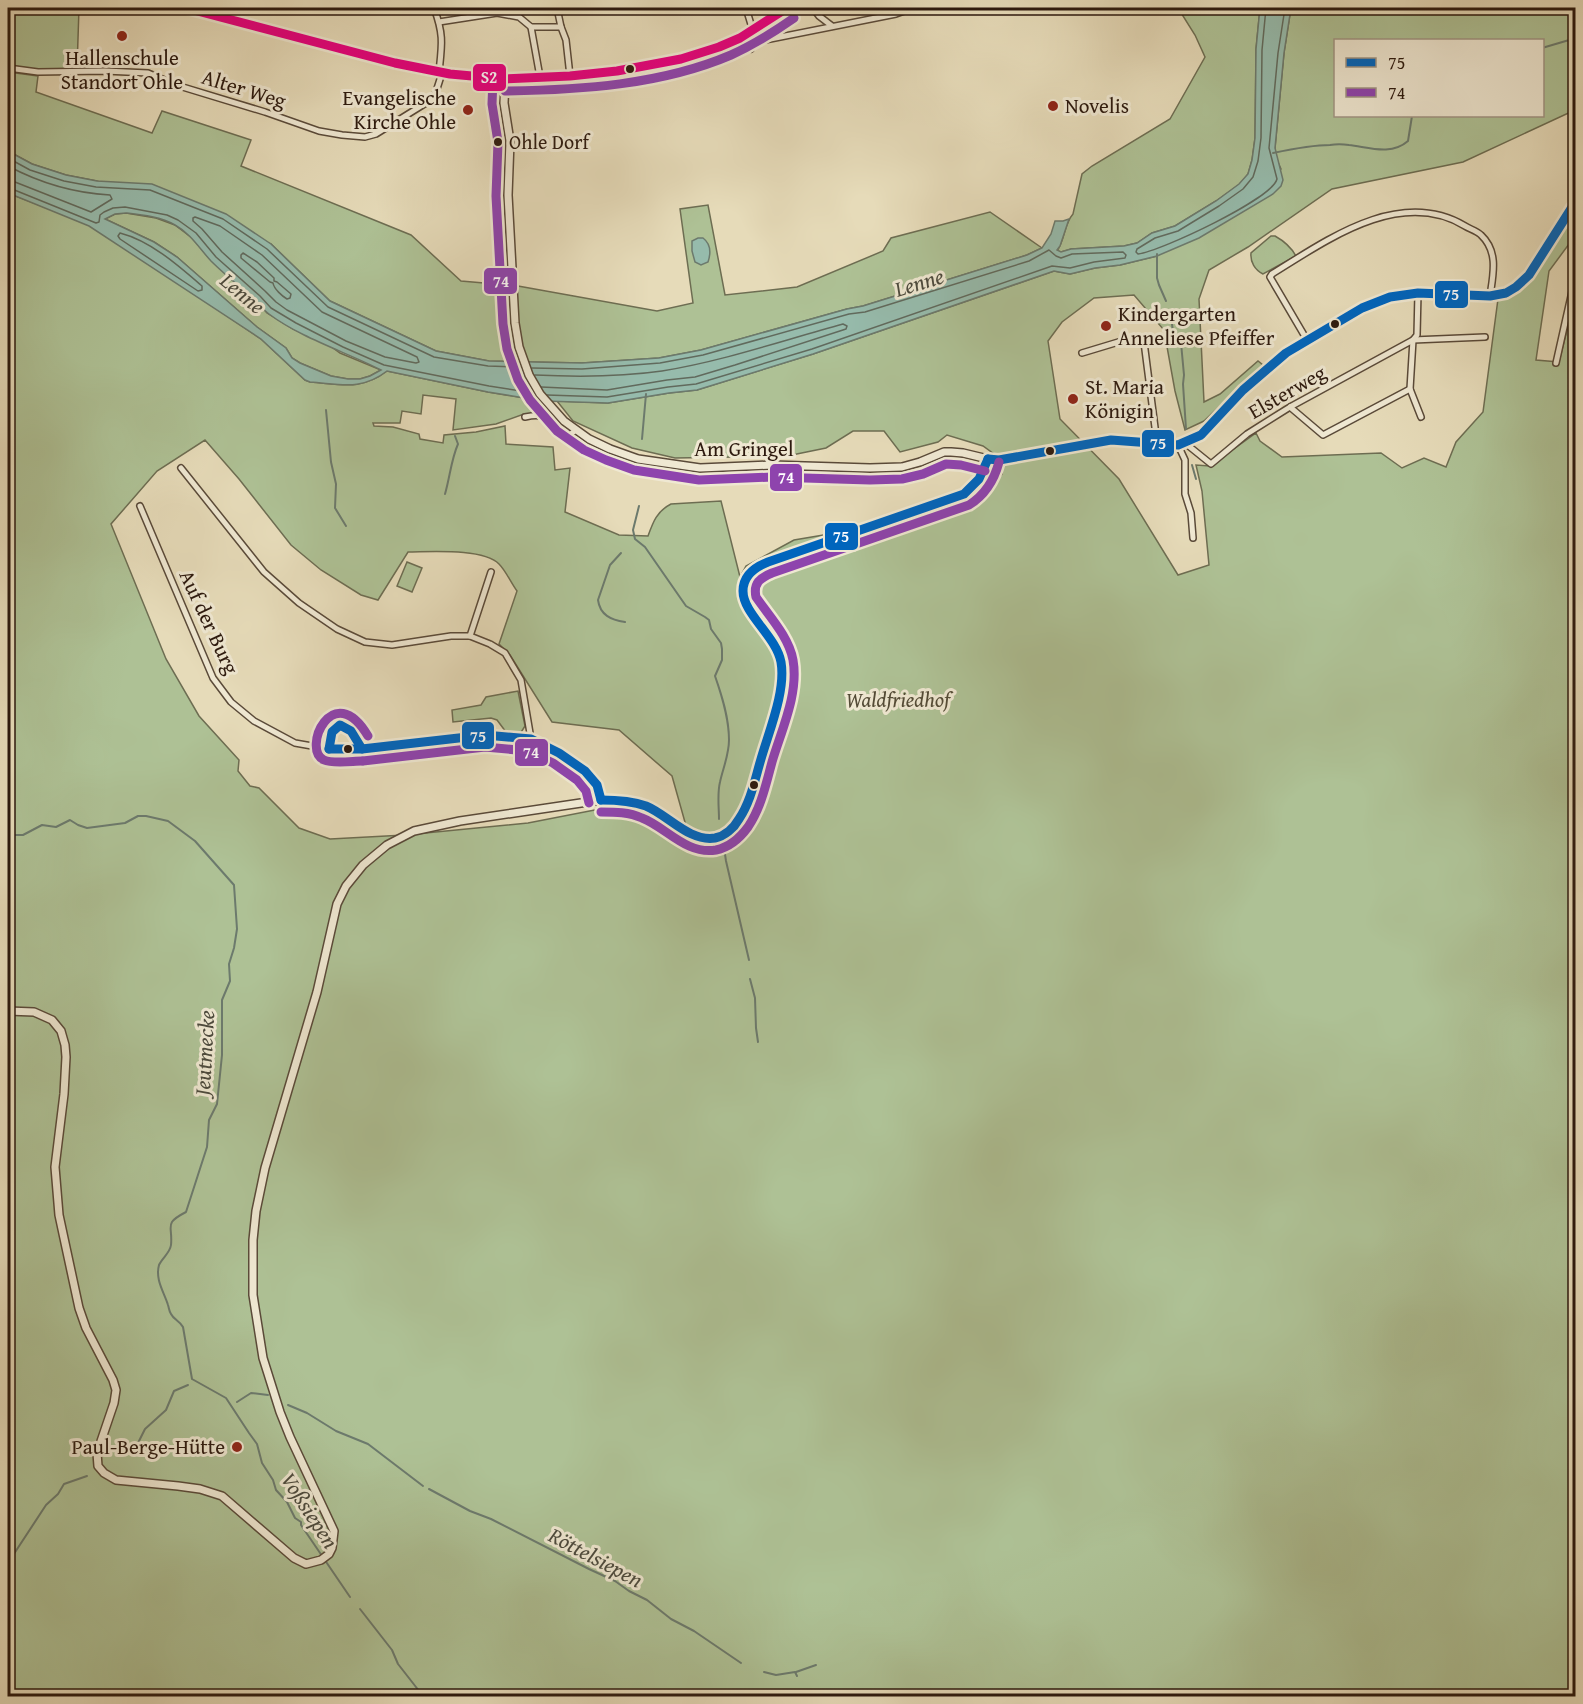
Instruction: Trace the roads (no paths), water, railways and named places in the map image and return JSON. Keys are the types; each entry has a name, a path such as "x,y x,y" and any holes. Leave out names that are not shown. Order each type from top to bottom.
{"main road":[{"path":"186,8 395,63 440,72 505,80 540,79 631,69 681,59 719,47 753,31 787,8"}],"street":[{"name":"Alter Weg","path":"8,68 38,72 148,73 176,85 319,131 365,137 376,134 434,98 440,72 443,38 434,8"},
{"path":"557,8 566,40 570,76"},
{"path":"746,8 753,31"},
{"path":"813,8 832,26"},
{"path":"751,49 755,43 760,41 896,14 913,8"},
{"path":"439,22 497,13 519,17 531,27 561,27"},
{"path":"531,27 540,79"},
{"name":"Am Gringel","path":"505,80 504,103 510,141 508,195 515,324 519,347 529,375 540,394 564,421 610,449 638,459 700,468 772,465 870,468 902,467 944,452 999,460 1111,440 1182,444"},
{"path":"1193,538 1191,513 1185,494 1185,460 1182,444 1201,435 1264,371 1307,340 1362,308 1390,297 1418,293 1490,296 1506,293 1529,274 1575,200"},
{"path":"1307,340 1270,277 1334,236 1371,220 1404,213 1432,213 1457,221 1481,235 1490,248 1494,262 1490,296"},
{"path":"1556,363 1575,269"},
{"path":"1418,293 1417,334 1413,340 1410,389 1421,417"},
{"path":"1082,353 1135,337 1144,342 1157,443"},
{"path":"1413,340 1485,338"},
{"name":"Elsterweg","path":"1182,444 1210,464 1247,434 1290,407 1413,340"},
{"path":"1290,407 1323,435 1410,389"},
{"path":"525,417 545,417 559,434 564,436 576,430"},
{"path":"8,1011 34,1012 52,1020 59,1027 65,1045 64,1094 55,1167 56,1195 79,1308 86,1329 116,1390 114,1403 97,1453 98,1466 107,1476 116,1480 200,1489 222,1496 294,1558 306,1564 321,1560 329,1554 334,1544 334,1531 290,1437 263,1358 252,1274 253,1240 256,1211 265,1168 317,992 337,904 346,886 363,865 396,840 414,831 460,820 601,800 642,805 662,814 698,836 711,838 734,828 743,814 782,682 782,668 776,647 743,597 747,575 753,568 768,562 964,494 976,484 988,459"},
{"path":"181,468 264,572 299,603 337,629 365,642 392,645 451,636 470,636 490,644 505,654 521,680 531,739"},
{"name":"Auf der Burg","path":"140,506 213,678 231,702 254,721 295,743 328,749 362,749 485,735 531,739 559,753 585,771 597,785 601,800"},
{"path":"470,636 491,572"}],"water":[{"path":"1260,8 1291,8 1284,53 1275,148 1283,180 1281,186 1273,194 1199,238 1157,256 1120,265 1070,274 1054,271 813,354 697,390 608,403 543,401 387,371 359,384 310,382 261,339 89,226 8,193 8,151 32,164 66,175 97,181 152,184 226,214 271,244 330,301 436,351 489,361 582,363 659,358 701,350 863,306 1027,255 1042,248 1051,234 1055,221 1069,219 1057,250 1061,252 1071,249 1124,246 1137,243 1152,233 1175,226 1216,201 1239,184 1248,174 1255,138 1256,49","holes":["126,213 158,218 175,225 269,314 309,338 381,370 360,379 348,379 331,376 300,363 292,358 286,348 257,327 177,257 154,242 105,219 115,214"]},
{"path":"698,238 706,240 710,249 708,262 701,265 695,262 692,251 692,241"}],"waterway":[{"path":"1544,47 1576,38"},
{"path":"1273,153 1309,146 1337,144 1379,149 1394,148 1408,141 1412,117"},
{"path":"1157,254 1157,278 1166,301"},
{"path":"1172,324 1173,332 1181,343 1186,429"},
{"path":"642,439 646,394"},
{"path":"326,410 331,462 336,484 335,508 346,526"},
{"path":"445,494 458,444 455,436"},
{"path":"1192,465 1196,479"},
{"path":"639,506 633,530 635,539 645,547 686,606 709,620 711,629 721,643 722,660 715,676 723,699 729,740 719,787 719,819"},
{"path":"621,553 610,565 598,600 607,616 625,622"},
{"name":"Jeutmecke","path":"8,835 23,835 42,825 56,827 70,820 87,828 125,823 138,816 146,816 168,821 195,841 234,885 237,929 229,964 230,981 222,1000 222,1055 217,1104 209,1120 207,1147 186,1212 172,1222 170,1248 159,1265 158,1276 170,1313 183,1327 192,1379 226,1398 257,1444 262,1463 273,1480 276,1490 287,1502 295,1518 301,1522 350,1597"},
{"path":"723,841 749,960"},
{"path":"750,979 755,998 758,1042"},
{"path":"121,1453 136,1447 145,1429 166,1410 174,1391 188,1385"},
{"name":"Röttelsiepen","path":"237,1402 251,1393 268,1395"},
{"name":"Röttelsiepen","path":"288,1405 307,1413 336,1431 368,1444 423,1486"},
{"path":"8,1563 46,1505 58,1494 64,1484 87,1476"},
{"name":"Röttelsiepen","path":"429,1489 615,1581 741,1663"},
{"name":"Voßsiepen","path":"360,1609 392,1650 398,1664 423,1696"},
{"path":"796,1672 816,1665"},
{"name":"Röttelsiepen","path":"764,1672 776,1675 795,1672 797,1676"}],"place":[{"name":"Hallenschule Standort Ohle","path":"122,36"},
{"name":"Novelis","path":"1053,106"},
{"name":"Evangelische Kirche Ohle","path":"468,110"},
{"name":"Ohle Dorf","path":"498,142"},
{"name":"Kindergarten Anneliese Pfeiffer","path":"1106,326"},
{"name":"St. Maria Königin","path":"1073,399"},
{"name":"Paul-Berge-Hütte","path":"237,1447"}],"water label":[{"name":"Lenne","path":"919,282"},
{"name":"Lenne","path":"243,293"}],"park label":[{"name":"Waldfriedhof","path":"898,700"}]}
